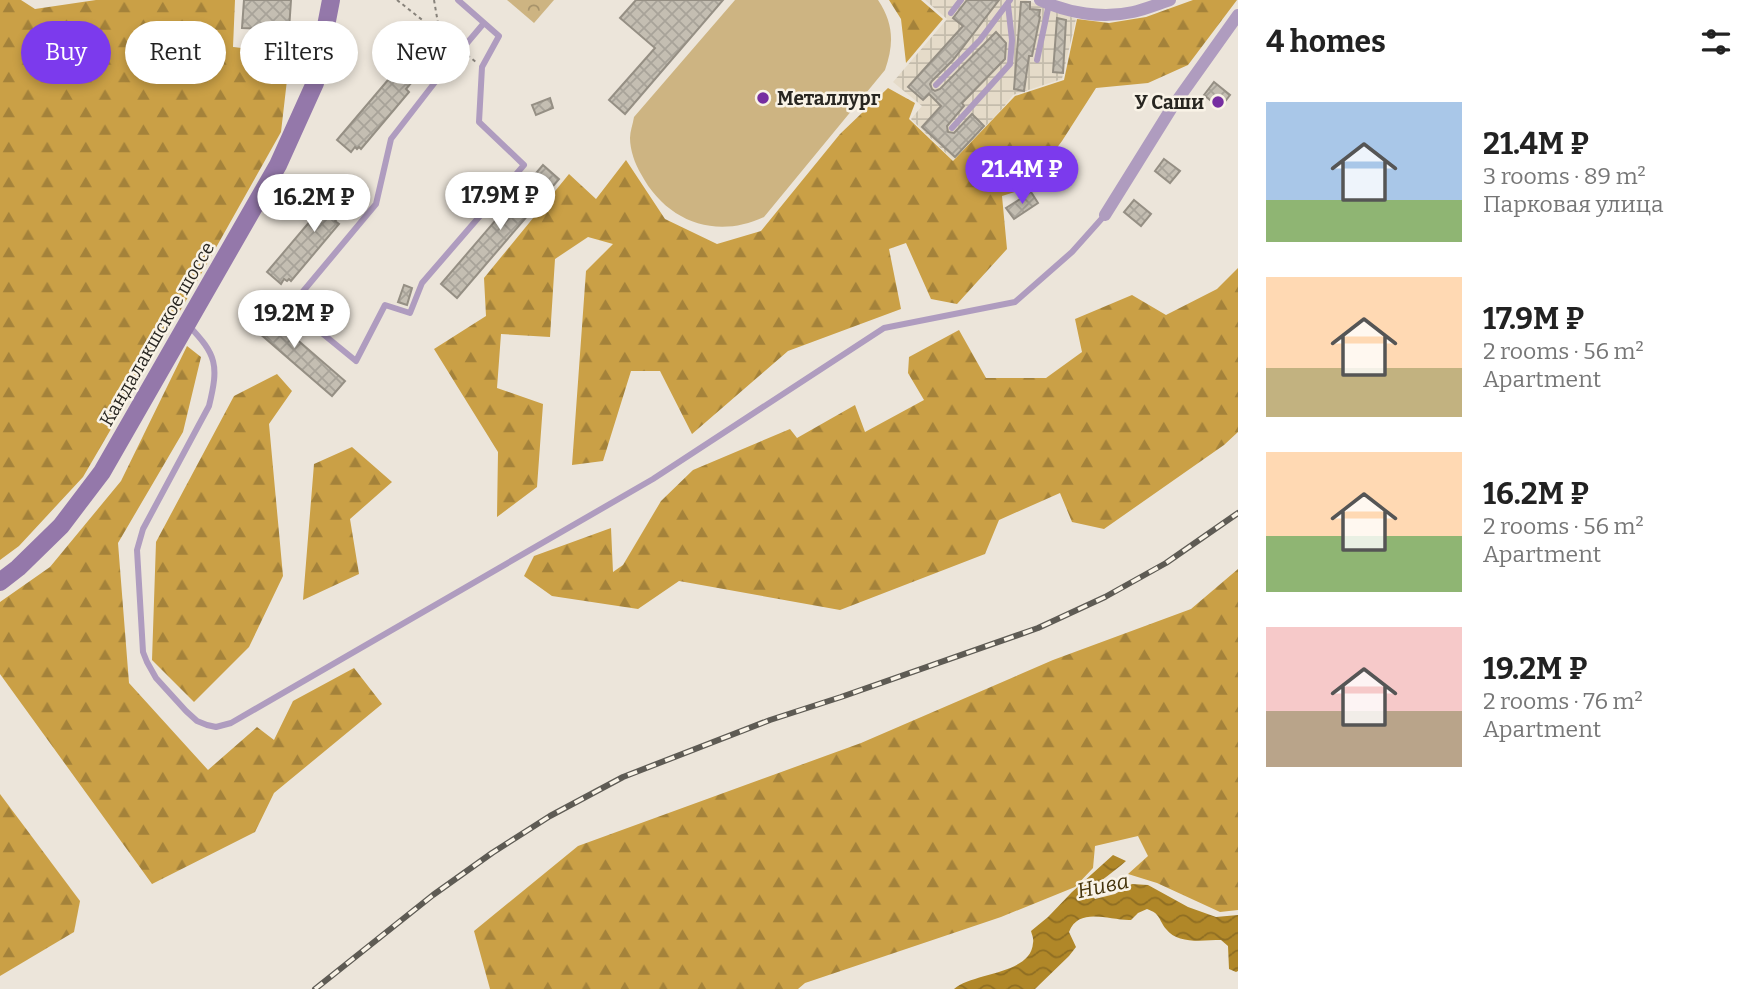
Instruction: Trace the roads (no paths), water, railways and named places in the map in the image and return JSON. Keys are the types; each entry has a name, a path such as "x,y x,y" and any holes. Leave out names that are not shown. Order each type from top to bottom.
{"main road":[{"name":"Кандалакшское шоссе","path":"0,582 61,526 102,472 278,165 313,78 331,0"}],"street":[{"path":"1044,2 1077,12 1101,15 1132,12 1170,0"},
{"path":"1105,215 1171,109 1238,15"}],"lane":[{"path":"458,0 499,36 482,67 479,122 524,165 422,283 410,313 385,305 356,361 290,307 376,204 391,139 484,23"},
{"path":"467,8 474,0"},
{"path":"951,13 961,0"},
{"path":"936,85 980,40 1009,2"},
{"path":"951,128 1010,64 1012,40 1009,2"},
{"path":"1037,60 1044,2"},
{"path":"187,324 206,343 212,355 214,387 209,406 143,528 138,551 143,652 156,678 186,711 206,725 216,727 231,723 653,479 884,328 1015,302 1072,252 1105,215"}],"water":[{"name":"Нива","path":"1113,855 1126,861 1089,892 1095,899 1115,894 1132,884 1148,885 1188,907 1216,917 1238,915 1238,971 1229,969 1228,946 1221,940 1184,940 1171,934 1157,915 1147,909 1131,920 1096,917 1080,919 1069,932 1076,947 1035,989 954,989 963,983 1000,972 1022,961 1030,953 1033,943 1031,931"}],"railway":[{"path":"315,989 433,895 492,853 550,816 623,777 770,720 1038,628 1105,597 1166,563 1238,513"}],"place":[{"name":"Металлург","path":"763,98"},
{"name":"У Саши","path":"1218,102"}]}
